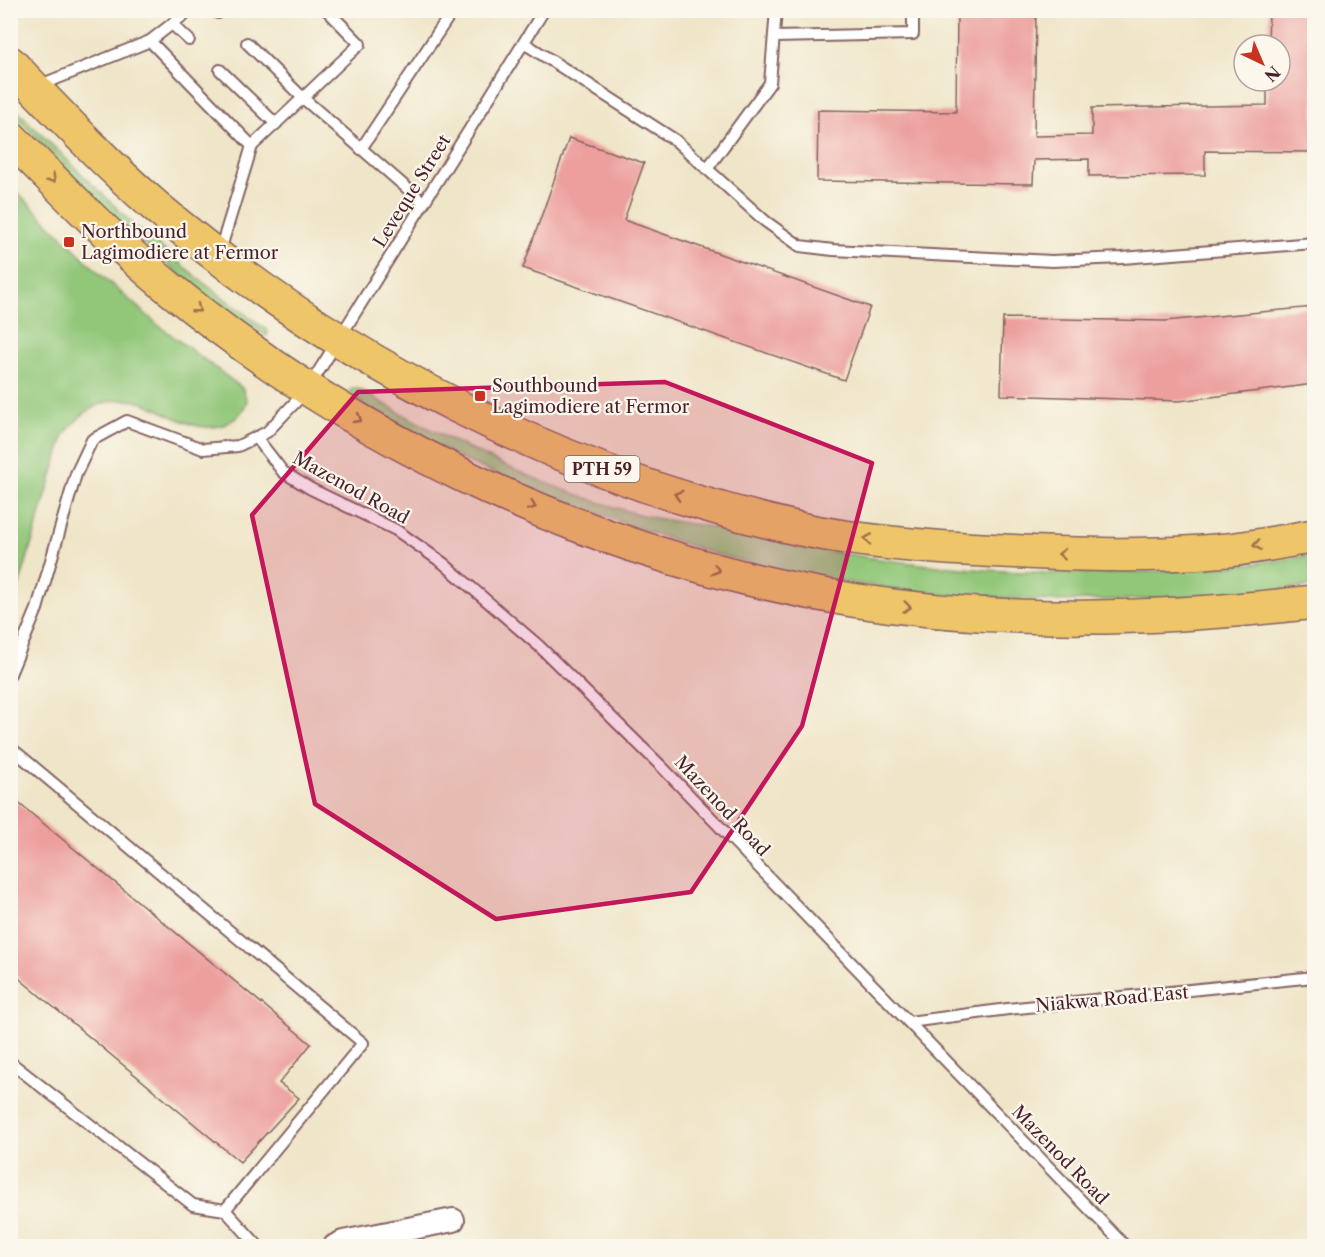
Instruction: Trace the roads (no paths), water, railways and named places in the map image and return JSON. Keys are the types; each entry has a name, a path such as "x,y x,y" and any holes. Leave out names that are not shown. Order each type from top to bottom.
{"main road":[{"name":"PTH 59","path":"10,63 123,177 218,257 338,341 411,382 502,427 582,462 695,501 804,530 952,549 1094,555 1229,550 1314,536"},
{"path":"10,137 99,226 168,287 307,390 383,435 480,485 585,528 765,583 854,600 957,612 1111,618 1220,613 1314,602"}],"street":[{"path":"335,1246 343,1242 453,1221"}],"lane":[{"path":"34,88 150,40 190,10"},
{"path":"218,257 252,146 360,44 327,10"},
{"path":"361,149 453,10"},
{"name":"Leveque Street","path":"10,674 37,609 76,474 92,440 127,420 203,449 238,446 267,432 307,390 544,10"},
{"path":"707,169 770,83 776,10"},
{"path":"775,37 913,34 913,10"},
{"path":"172,24 189,40"},
{"path":"150,40 252,146"},
{"path":"247,43 304,99 424,203"},
{"path":"524,43 675,140 765,221 800,246 1052,261 1122,258 1314,243"},
{"path":"220,70 276,124"},
{"name":"Mazenod Road","path":"256,437 283,472 311,489 396,530 443,563 538,646 662,767 1125,1246"},
{"path":"10,747 363,1043 225,1210"},
{"name":"Niakwa Road East","path":"909,1022 1008,1009 1314,977"},
{"path":"10,1062 193,1205 225,1210 258,1246"}],"place":[{"name":"Northbound Lagimodiere at Fermor","path":"69,242"},
{"name":"Southbound Lagimodiere at Fermor","path":"480,396"}]}
